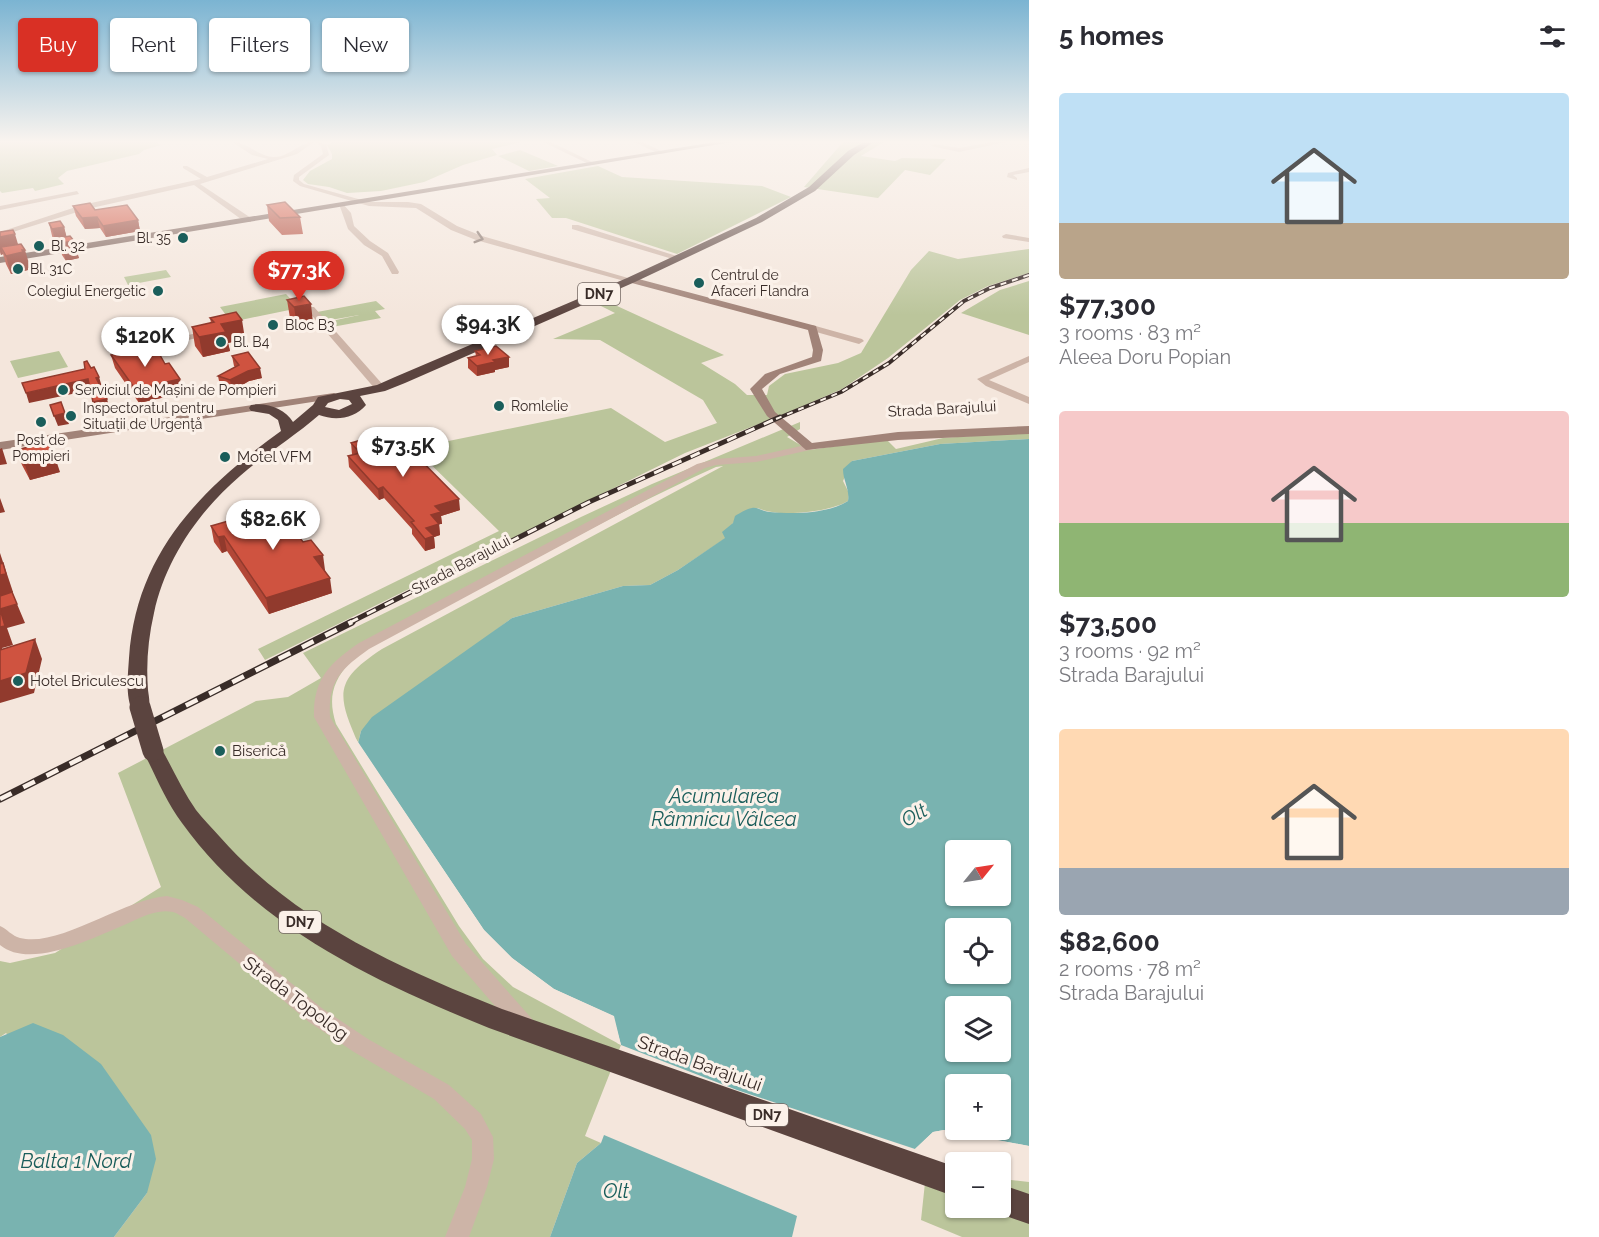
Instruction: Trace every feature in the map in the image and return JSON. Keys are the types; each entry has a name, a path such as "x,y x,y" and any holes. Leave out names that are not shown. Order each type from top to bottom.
{"highway":[{"name":"DN7","path":"340,414 353,411 359,403 380,388 631,280 776,212 795,200"},
{"name":"DN7","path":"318,407 323,400 339,395 380,388"},
{"path":"339,395 354,397 359,403"},
{"path":"318,407 328,414 340,414"},
{"name":"Strada Barajului","path":"318,407 292,431 250,460 218,488 195,514 169,551 142,618 136,668 140,707 153,751 180,804 205,838 229,866 275,904 336,944 424,988 529,1030 945,1179"},
{"path":"256,408 282,415 292,431"},
{"name":"Strada Barajului","path":"292,431 340,414"},
{"path":"1011,1203 1029,1209"}],"main road":[{"path":"0,260 375,200"}],"street":[{"path":"0,208 42,200"},
{"path":"0,225 3,233 115,200"},
{"path":"219,200 248,220"},
{"path":"353,200 373,204 408,204 425,209 454,228 472,236 859,341"},
{"path":"341,205 355,232 385,255 395,272"},
{"path":"575,227 679,258"},
{"path":"1006,236 1029,240"},
{"path":"311,309 380,388"},
{"path":"810,447 772,414 758,396 756,389 761,381 775,372 817,359 818,350 812,328"},
{"path":"175,340 219,331"},
{"path":"1029,359 982,379 1029,401"},
{"path":"0,446 339,395"},
{"path":"238,409 318,407"},
{"name":"Strada Barajului","path":"529,1030 459,950 322,717 321,702 325,686 335,667 364,646 701,466 716,462 774,456 810,447 898,436 1029,429"},
{"name":"Strada Topolog","path":"0,934 13,945 33,946 54,943 156,905 175,904 191,913 271,981 345,1037 441,1093 469,1114 483,1138 482,1161 479,1181 457,1237"}],"green space":[{"path":"537,200 786,200 677,254 566,218 552,218"},
{"path":"1029,249 1029,273 988,286 960,300 888,358 842,389 685,453 265,660 258,649 499,531 414,448 611,408 665,442 717,423 703,400 600,340 553,339 615,313 595,303 604,300 724,355 701,363 735,384 747,395 767,395 769,386 785,374 838,363 861,353 911,270 929,251 958,259"},
{"path":"166,270 171,277 128,285 124,277"},
{"path":"1029,281 1029,335 961,313 1000,290"},
{"path":"286,294 299,308 231,322 220,307"},
{"path":"376,301 385,309 375,311 381,318 332,327 327,322 359,315 325,321 317,312"},
{"path":"59,351 68,367 18,378 10,361"},
{"path":"800,422 800,429 787,437 809,450 886,439 896,449 943,438 1029,432 1029,439 940,444 852,461 843,481 849,493 848,501 817,511 778,513 758,508 733,523 726,538 678,570 650,585 623,586 512,618 361,731 358,743 346,712 344,689 355,670 367,660 382,649 723,466 716,467 615,516 383,639 350,662 339,677 333,691 332,707 336,724 459,926 483,959 513,987 621,1045 585,1136 601,1143 577,1163 550,1237 114,1237 147,1193 6,1033 0,1037 0,961 10,963 55,953 161,887 118,773 256,701 288,697 321,678 303,653 652,484"},
{"path":"927,1164 945,1168 945,1218 1011,1218 1011,1180 1029,1182 1029,1237 962,1237 921,1220"}],"water":[{"name":"Acumularea Râmnicu Vâlcea","path":"1029,439 1029,1146 997,1140 1011,1140 1011,1074 945,1074 945,1130 933,1132 915,1149 737,1090 621,1045 613,1016 554,989 512,958 484,930 358,743 361,731 372,717 512,618 623,586 650,585 678,570 725,538 722,532 733,523 735,516 745,510 754,508 768,512 800,513 820,511 848,501 843,469 852,461 940,444"},
{"name":"Balta 1 Nord","path":"33,1023 63,1035 101,1064 151,1135 156,1159 147,1193 114,1237 0,1237 0,1037"},
{"name":"Olt","path":"604,1135 797,1216 792,1237 550,1237 577,1163 601,1143"}],"pier":[{"path":"356,739 484,930 512,958 554,989 614,1016 621,1045 617,1043 611,1018 552,991 510,960 481,932 355,744"},
{"path":"945,1130 945,1133 935,1134 918,1151 915,1149 933,1132"},
{"path":"981,1140 997,1140 1029,1146 1029,1149"}],"building":[{"path":"285,202 300,217 280,218 267,205"},
{"path":"90,203 95,210 127,205 138,220 103,226 97,217 82,218 73,206"},
{"path":"60,221 64,227 52,229 49,223"},
{"path":"13,230 15,234 0,237 0,232"},
{"path":"70,236 74,241 61,243 58,238"},
{"path":"21,244 25,250 22,250 23,252 6,256 1,247"},
{"path":"304,296 311,304 294,307 287,300"},
{"path":"236,312 242,320 221,324 226,332 199,337 192,327 214,322 210,318"},
{"path":"155,346 165,364 169,363 180,379 135,389 111,355"},
{"path":"496,346 509,357 477,366 468,358 480,355 475,351"},
{"path":"248,352 260,368 230,380 218,376 239,365 232,356"},
{"path":"87,361 91,368 94,367 99,377 96,378 107,399 93,402 88,379 26,393 22,383 85,369 84,362"},
{"path":"61,402 65,413 54,416 50,405"},
{"path":"392,431 459,499 435,506 441,512 431,515 439,524 426,528 434,536 425,539 411,522 414,521 383,487 378,489 348,456 360,453 351,443"},
{"path":"47,442 55,457 25,465 17,450"},
{"path":"284,505 292,516 289,517 293,522 289,524 303,542 311,540 323,555 314,557 330,578 266,598 224,536 218,537 211,526"},
{"path":"3,563 6,574 0,575 0,564"},
{"path":"12,592 17,604 0,609 0,596"},
{"path":"0,609 5,626 0,627"},
{"path":"35,639 26,673 0,681 0,650"}],"railway":[{"path":"776,419 841,392 889,363 964,301 990,288 1029,275"},
{"path":"349,623 589,502 780,417"},
{"path":"0,799 352,622"}],"place":[{"name":"Bl. 35","path":"183,238"},
{"name":"Bl. 32","path":"39,246"},
{"name":"Bl. 31C","path":"18,269"},
{"name":"Centrul de Afaceri Flandra","path":"699,283"},
{"name":"Colegiul Energetic","path":"158,291"},
{"name":"Bloc B3","path":"273,325"},
{"name":"Bl. B4","path":"221,342"},
{"name":"Serviciul de Mașini de Pompieri","path":"63,390"},
{"name":"Romlelie","path":"499,406"},
{"name":"Inspectoratul pentru Situații de Urgență","path":"71,416"},
{"name":"Post de Pompieri","path":"41,422"},
{"name":"Motel VFM","path":"225,457"},
{"name":"Hotel Briculescu","path":"18,681"},
{"name":"Biserică","path":"220,751"}]}
